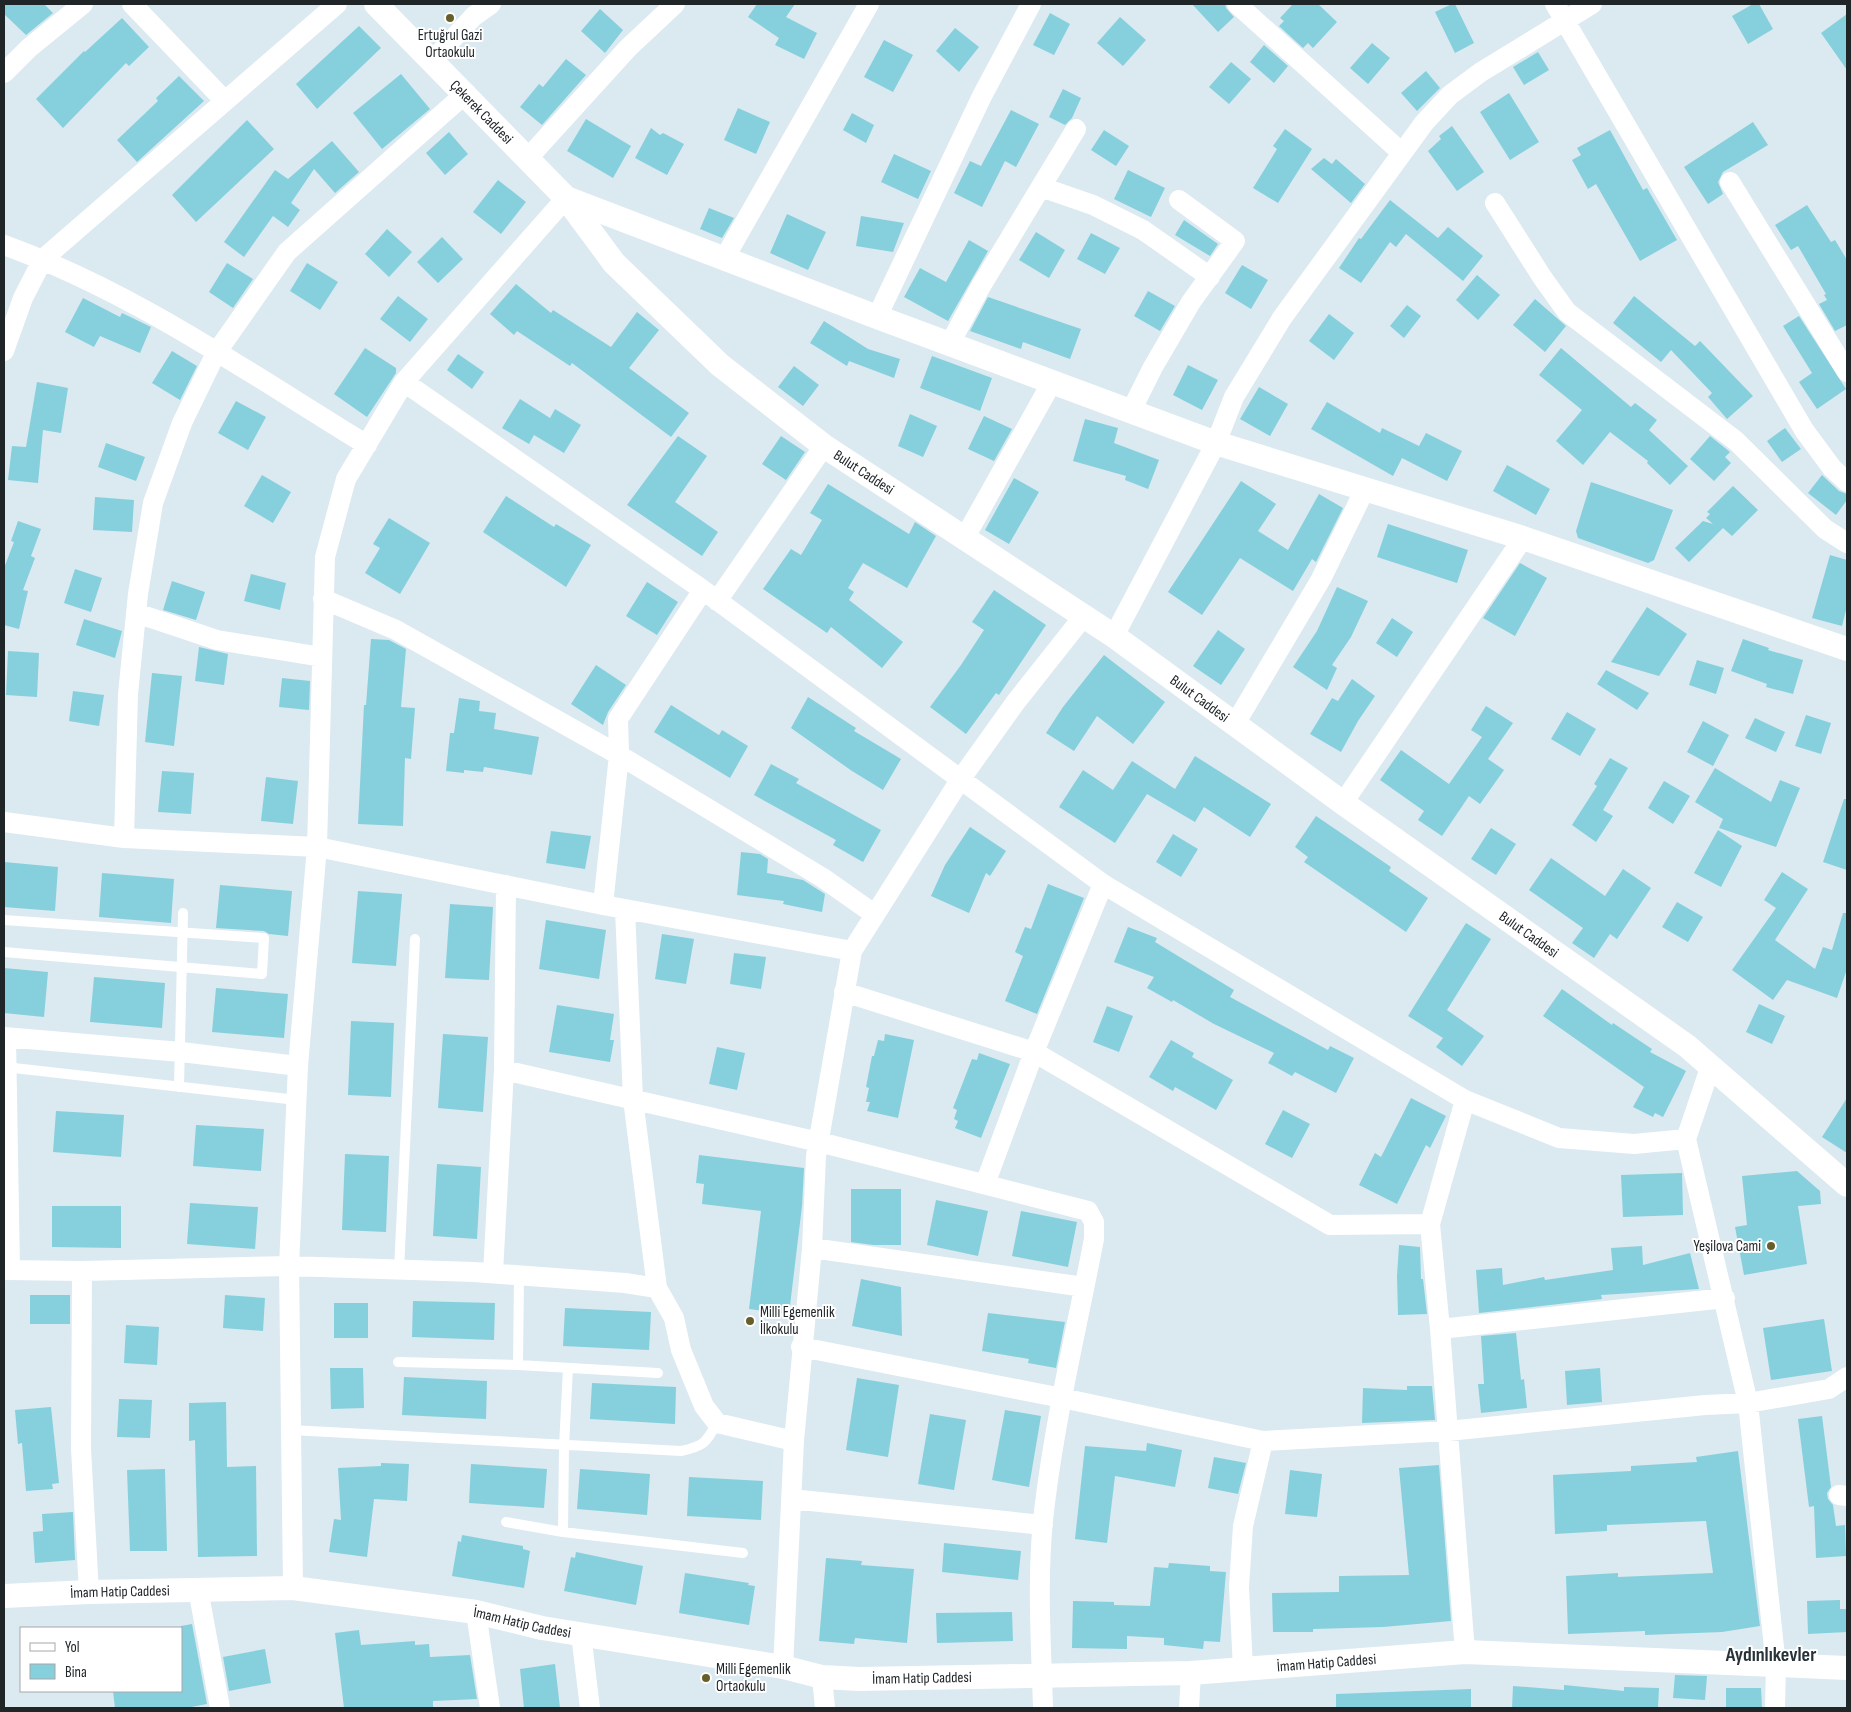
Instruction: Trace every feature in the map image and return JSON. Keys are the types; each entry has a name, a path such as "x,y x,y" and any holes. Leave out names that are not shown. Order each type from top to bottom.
{"street":[{"path":"4,73 29,48 83,4"},
{"path":"132,4 226,101"},
{"path":"4,351 23,298 43,259 337,4"},
{"name":"Çekerek Caddesi","path":"376,4 466,93 566,198"},
{"path":"433,60 474,16 490,4"},
{"path":"528,158 628,48 675,4"},
{"path":"724,259 869,4"},
{"path":"876,317 982,96 1031,4"},
{"path":"1237,4 1402,152"},
{"path":"1114,636 1216,443 1234,397 1282,318 1402,152 1424,123 1450,95 1560,12 1592,4"},
{"path":"1560,12 1804,430 1832,468 1847,482"},
{"path":"124,838 128,694 136,612 153,503 182,423 216,353 287,252 466,93"},
{"path":"949,345 981,286 1076,129"},
{"path":"1730,182 1847,372"},
{"path":"1041,187 1093,205 1143,230 1210,277"},
{"path":"293,1588 289,1266 298,1066 317,847 325,557 346,479 404,382 566,198 949,345 1216,443 1523,538 1846,645"},
{"name":"Bulut Caddesi","path":"566,198 614,263 698,344 720,365 824,446 1114,636 1343,803 1687,1046 1847,1185"},
{"path":"1131,412 1167,342 1191,302 1235,240 1179,200"},
{"path":"1495,203 1542,277 1567,312 1736,441 1825,529 1847,543"},
{"path":"4,245 43,259 123,297 367,444"},
{"path":"404,382 710,595 1103,884 1465,1100 1559,1138 1634,1144 1686,1139"},
{"path":"964,539 1052,382"},
{"path":"603,905 619,754 618,719 824,446"},
{"path":"1235,724 1321,578 1365,489"},
{"path":"1343,803 1523,538"},
{"path":"323,598 396,630 619,754 823,878 874,914"},
{"path":"136,612 217,640 322,658"},
{"path":"783,1667 794,1441 812,1248 819,1142 852,951 960,780 1015,703 1083,617"},
{"path":"4,822 124,838 317,847 603,905 852,951"},
{"path":"985,1184 1034,1052 1103,884"},
{"path":"494,1273 504,1070 506,885"},
{"path":"625,909 633,1099 656,1288 674,1318 681,1350 704,1406 717,1423 794,1441"},
{"path":"844,992 1034,1052 1330,1225 1430,1224"},
{"path":"298,1066 181,1052 5,1038 7,1270 82,1271 289,1266 494,1273 625,1283 656,1288"},
{"path":"1711,1065 1686,1139 1725,1298 1748,1403 1776,1666 1775,1708"},
{"path":"504,1070 819,1142 1088,1211 1094,1222 1094,1239 1062,1398 1044,1505 1041,1594 1043,1708"},
{"path":"1465,1100 1430,1224 1465,1652"},
{"path":"812,1248 1084,1287"},
{"path":"82,1271 80,1449 89,1592"},
{"path":"1440,1329 1725,1298"},
{"path":"802,1347 1062,1398 1263,1441 1448,1431 1705,1405 1748,1403 1829,1389 1847,1378"},
{"path":"1243,1669 1239,1588 1243,1526 1263,1441"},
{"path":"792,1499 1044,1525"},
{"name":"İmam Hatip Caddesi","path":"4,1596 89,1592 293,1588 476,1612 542,1628 783,1667 822,1677 859,1679 1191,1673 1465,1652 1847,1668"},
{"path":"198,1590 220,1708"},
{"path":"476,1612 490,1708"},
{"path":"581,1634 590,1708"},
{"path":"1189,1708 1191,1673"},
{"path":"822,1677 825,1708"}],"lane":[{"path":"179,1087 183,912"},
{"path":"4,920 264,938 262,974 182,969 4,952"},
{"path":"399,1270 414,939"},
{"path":"6,1067 297,1100"},
{"path":"518,1365 519,1275"},
{"path":"398,1362 518,1365 658,1373"},
{"path":"563,1532 564,1446 568,1368"},
{"path":"291,1430 681,1451 698,1448 706,1442 717,1423"},
{"path":"506,1522 563,1532 743,1553"}],"building":[{"path":"4,4 44,4 53,13 26,35 4,14"},
{"path":"757,4 795,4 786,17 817,33 804,59 775,45 779,38 748,17"},
{"path":"1192,4 1225,4 1234,17 1218,32"},
{"path":"1293,4 1318,4 1337,22 1313,48 1308,43 1303,48 1279,26 1284,21 1280,18"},
{"path":"1455,4 1474,43 1455,53 1435,12"},
{"path":"1753,4 1759,4 1773,29 1748,44 1732,16"},
{"path":"600,9 623,30 605,53 581,31"},
{"path":"1050,13 1070,24 1054,55 1033,45"},
{"path":"1847,14 1847,70 1821,33"},
{"path":"1120,17 1146,40 1123,66 1097,43"},
{"path":"122,18 149,47 129,66 126,63 63,128 36,99 84,51"},
{"path":"359,26 381,48 317,109 296,84"},
{"path":"955,28 979,47 959,72 936,51"},
{"path":"884,40 913,55 893,92 864,77"},
{"path":"1372,43 1390,58 1368,84 1350,68"},
{"path":"1264,45 1288,66 1274,83 1250,62"},
{"path":"1538,52 1549,70 1524,85 1513,67"},
{"path":"566,59 586,75 542,125 520,107 539,84 543,87"},
{"path":"1231,62 1251,79 1229,104 1209,87"},
{"path":"1426,71 1440,88 1417,111 1401,93"},
{"path":"401,74 430,109 382,149 353,113"},
{"path":"179,76 204,101 137,162 117,140 158,101 156,98"},
{"path":"1063,89 1081,98 1072,118 1065,125 1049,117"},
{"path":"1509,93 1539,142 1510,160 1480,112"},
{"path":"738,108 770,122 756,154 724,140"},
{"path":"1011,110 1039,124 1016,167 1005,161 982,207 954,193 970,161 981,166"},
{"path":"852,113 874,125 866,143 843,130"},
{"path":"586,119 631,146 613,178 567,151"},
{"path":"247,120 274,149 196,222 172,195"},
{"path":"1753,122 1768,145 1723,172 1718,182 1723,194 1708,204 1684,167"},
{"path":"1452,126 1484,172 1457,191 1428,151 1441,139 1439,136"},
{"path":"651,128 660,135 663,133 684,144 667,175 635,158"},
{"path":"1285,129 1312,149 1278,203 1253,188 1277,149 1273,146"},
{"path":"1104,130 1129,146 1116,166 1091,150"},
{"path":"1610,130 1643,190 1647,188 1677,240 1640,261 1596,184 1588,189 1572,160 1581,155 1577,148"},
{"path":"449,132 468,154 445,175 426,153"},
{"path":"332,141 359,172 335,193 314,169 291,203 300,210 288,227 273,216 244,257 224,242 275,170 288,179"},
{"path":"894,154 931,171 918,199 881,182"},
{"path":"1324,158 1332,164 1336,159 1365,184 1351,203 1311,169"},
{"path":"1128,170 1165,188 1151,217 1114,199"},
{"path":"498,180 526,202 501,234 473,212"},
{"path":"1390,200 1438,238 1448,227 1483,256 1463,281 1406,234 1396,247 1390,242 1361,283 1339,268 1359,238 1361,239"},
{"path":"1807,205 1831,242 1835,240 1847,260 1847,325 1835,331 1819,304 1827,300 1824,295 1826,294 1798,246 1791,250 1775,225"},
{"path":"709,208 734,218 722,238 700,229"},
{"path":"787,214 826,232 808,270 770,253"},
{"path":"861,216 904,223 893,252 856,246"},
{"path":"1184,220 1218,244 1210,256 1175,235"},
{"path":"387,229 412,252 389,277 365,254"},
{"path":"1036,232 1065,250 1049,278 1019,260"},
{"path":"1091,233 1120,248 1105,274 1077,259"},
{"path":"442,237 463,259 438,283 417,262"},
{"path":"969,240 988,251 948,321 904,297 920,268 946,282"},
{"path":"227,263 253,279 233,308 209,292"},
{"path":"307,263 338,282 320,310 290,291"},
{"path":"1242,265 1268,280 1251,309 1225,293"},
{"path":"1477,275 1500,295 1478,320 1456,300"},
{"path":"516,284 551,313 553,310 611,347 637,312 659,330 629,368 689,413 671,437 572,363 570,366 517,331 514,335 490,314"},
{"path":"1148,291 1175,306 1160,331 1134,316"},
{"path":"398,296 428,319 410,342 380,319"},
{"path":"1634,296 1695,346 1700,341 1753,396 1727,419 1708,397 1712,393 1671,350 1661,362 1613,323"},
{"path":"988,297 1081,329 1070,359 1023,342 1021,349 970,331"},
{"path":"83,298 120,317 122,313 151,327 140,353 100,336 94,347 65,332"},
{"path":"1535,299 1566,326 1545,352 1513,325"},
{"path":"1407,305 1421,316 1404,338 1390,326"},
{"path":"1329,314 1354,333 1334,360 1309,341"},
{"path":"1799,316 1846,389 1817,409 1799,382 1812,373 1783,326"},
{"path":"824,321 868,349 900,359 894,378 849,361 847,366 810,343"},
{"path":"365,348 396,368 396,373 367,417 334,394"},
{"path":"1561,348 1631,407 1635,403 1657,420 1649,430 1688,466 1670,485 1647,463 1648,461 1610,432 1583,465 1556,441 1582,410 1539,375"},
{"path":"172,351 197,366 180,400 152,383"},
{"path":"458,354 484,372 472,389 447,370"},
{"path":"932,356 992,378 980,411 920,388"},
{"path":"1188,365 1218,380 1202,410 1173,395"},
{"path":"794,366 819,385 803,406 778,387"},
{"path":"37,382 68,388 61,433 43,430 38,483 8,480 12,446 26,447"},
{"path":"1259,387 1288,404 1270,436 1240,419"},
{"path":"520,399 550,418 555,409 581,425 564,453 534,435 529,444 502,428"},
{"path":"236,401 266,417 248,450 218,433"},
{"path":"1327,402 1380,433 1382,428 1419,446 1426,433 1462,451 1447,481 1402,458 1393,476 1311,429"},
{"path":"910,414 937,426 923,457 898,446"},
{"path":"984,416 1012,429 994,461 968,449"},
{"path":"1085,419 1118,428 1114,443 1159,460 1148,489 1125,480 1126,476 1073,461"},
{"path":"1785,428 1801,449 1782,462 1767,441"},
{"path":"678,436 707,456 675,502 718,532 702,556 627,505"},
{"path":"781,436 805,452 786,480 762,464"},
{"path":"1710,436 1730,452 1725,457 1731,463 1714,481 1690,459"},
{"path":"106,443 145,457 136,481 98,467"},
{"path":"1507,465 1550,489 1536,515 1493,491"},
{"path":"262,475 291,492 273,523 244,506"},
{"path":"1822,475 1839,491 1847,494 1847,500 1836,515 1808,493"},
{"path":"1014,478 1039,492 1009,544 985,530"},
{"path":"1241,481 1276,504 1258,531 1288,550 1319,494 1343,508 1316,562 1312,559 1293,591 1240,558 1202,615 1168,592"},
{"path":"1591,482 1673,510 1654,560 1648,563 1578,538 1576,531"},
{"path":"828,484 909,534 915,522 936,536 907,588 863,563 848,588 854,592 849,600 903,642 882,668 831,627 827,633 763,589 791,549 801,555 822,520 810,513"},
{"path":"1733,486 1758,510 1732,536 1723,528 1689,562 1675,548 1703,521 1713,524 1706,518 1710,514 1707,512"},
{"path":"506,496 554,527 556,524 591,545 566,587 483,532"},
{"path":"95,497 134,500 132,532 93,530"},
{"path":"389,518 430,543 400,594 365,573 380,548 373,544"},
{"path":"18,521 41,529 31,556 35,558 23,590 28,591 19,629 4,625 4,568 14,542 11,541"},
{"path":"1388,524 1468,550 1457,583 1377,557"},
{"path":"1830,555 1847,560 1847,606 1842,626 1812,618"},
{"path":"1520,563 1547,578 1515,636 1483,618"},
{"path":"75,569 102,578 91,612 64,603"},
{"path":"251,574 286,583 280,610 244,601"},
{"path":"172,581 205,592 196,620 163,610"},
{"path":"647,582 678,602 657,635 626,616"},
{"path":"1337,587 1368,601 1351,637 1332,665 1337,668 1327,690 1293,667 1317,631"},
{"path":"994,590 1046,625 999,695 996,693 966,734 930,707 984,630 972,622"},
{"path":"1647,607 1687,634 1659,676 1611,662"},
{"path":"1392,618 1413,632 1397,657 1376,643"},
{"path":"84,619 122,631 115,658 76,645"},
{"path":"1218,630 1245,649 1221,685 1193,666"},
{"path":"371,639 389,640 406,649 401,707 415,708 411,759 405,758 403,826 358,824 364,705 366,705"},
{"path":"1743,639 1769,648 1768,650 1803,660 1793,694 1766,687 1767,684 1731,671"},
{"path":"199,647 228,654 224,685 195,681"},
{"path":"8,651 39,653 37,697 6,695"},
{"path":"1104,655 1165,702 1133,744 1097,716 1074,751 1046,733 1063,707"},
{"path":"1697,660 1724,668 1716,694 1689,685"},
{"path":"596,665 626,685 608,712 603,725 571,704"},
{"path":"1606,670 1649,693 1637,710 1597,684"},
{"path":"152,673 182,676 174,746 145,742"},
{"path":"282,678 310,681 309,710 279,707"},
{"path":"1352,679 1375,696 1358,721 1341,752 1310,734 1332,698 1338,701"},
{"path":"73,691 104,695 99,726 69,721"},
{"path":"808,697 856,728 854,731 901,759 883,790 852,771 791,728"},
{"path":"459,698 480,701 479,711 496,713 494,729 539,737 532,775 484,767 483,772 464,770 464,773 446,771 450,733 454,733"},
{"path":"671,705 719,735 722,730 748,746 730,778 654,732"},
{"path":"1486,706 1513,723 1488,759 1504,770 1480,804 1469,796 1442,836 1418,820 1424,811 1380,780 1401,750 1449,784 1482,737 1471,730"},
{"path":"1567,712 1596,729 1580,756 1551,739"},
{"path":"1806,715 1831,723 1821,754 1795,746"},
{"path":"1755,718 1785,732 1776,752 1745,738"},
{"path":"1703,721 1729,735 1713,766 1687,752"},
{"path":"1195,756 1271,804 1250,837 1204,807 1195,822 1147,794 1115,843 1059,807 1083,770 1113,790 1132,761 1175,789"},
{"path":"1610,758 1628,768 1603,810 1613,816 1596,842 1572,825 1597,786 1594,784"},
{"path":"771,764 799,779 796,783 881,830 863,862 833,845 836,840 754,795"},
{"path":"1715,768 1771,802 1780,780 1800,788 1776,847 1719,828 1723,819 1695,802"},
{"path":"162,771 194,773 191,814 158,812"},
{"path":"266,777 298,781 293,824 261,821"},
{"path":"1664,781 1690,796 1673,824 1648,808"},
{"path":"1844,799 1847,799 1847,870 1823,862"},
{"path":"1316,816 1391,867 1389,871 1428,898 1406,932 1304,862 1308,857 1295,847"},
{"path":"970,827 1006,851 990,876 986,873 969,913 931,896 945,865"},
{"path":"1491,828 1516,844 1496,875 1471,859"},
{"path":"1718,830 1742,846 1721,887 1694,873"},
{"path":"551,831 591,836 585,869 546,863"},
{"path":"1173,834 1198,849 1181,877 1156,862"},
{"path":"741,852 760,854 768,859 767,873 803,880 825,894 822,912 783,904 784,901 737,895"},
{"path":"1551,858 1605,896 1623,869 1651,888 1617,939 1610,934 1594,958 1572,943 1583,928 1529,890"},
{"path":"4,862 58,867 55,911 4,907"},
{"path":"1782,872 1808,889 1775,940 1815,969 1823,947 1832,950 1843,913 1847,913 1847,969 1837,998 1787,980 1773,1000 1732,970 1776,908 1764,900"},
{"path":"102,873 174,879 171,923 99,917"},
{"path":"1048,884 1084,898 1037,1014 1005,1001 1023,956 1015,952 1025,927 1031,929"},
{"path":"220,885 292,891 288,936 269,934 264,931 216,928"},
{"path":"358,891 402,894 396,966 352,963"},
{"path":"1677,902 1703,917 1688,942 1662,927"},
{"path":"450,904 493,907 489,980 445,978"},
{"path":"546,920 606,930 599,979 539,969"},
{"path":"1466,923 1491,939 1447,1010 1484,1036 1462,1066 1436,1047 1443,1038 1408,1016"},
{"path":"1128,927 1157,938 1155,942 1234,990 1230,997 1328,1050 1330,1046 1354,1058 1336,1093 1295,1072 1292,1076 1268,1063 1274,1053 1214,1024 1173,1000 1172,1002 1147,988 1154,977 1114,962"},
{"path":"662,934 694,939 686,984 655,979"},
{"path":"734,953 766,957 761,989 730,984"},
{"path":"4,968 48,972 44,1017 4,1013"},
{"path":"94,977 165,983 162,1028 90,1022"},
{"path":"216,988 288,994 284,1038 212,1032"},
{"path":"1562,989 1612,1025 1613,1023 1652,1049 1650,1052 1686,1071 1663,1117 1655,1113 1653,1117 1633,1107 1644,1087 1543,1016"},
{"path":"1759,1004 1785,1016 1772,1044 1746,1032"},
{"path":"557,1005 614,1014 610,1040 614,1040 610,1062 549,1052"},
{"path":"1107,1006 1133,1016 1119,1052 1093,1042"},
{"path":"351,1021 394,1023 391,1097 348,1095"},
{"path":"443,1034 488,1037 483,1112 438,1108"},
{"path":"885,1034 914,1040 898,1118 867,1111 870,1102 866,1102 869,1088 866,1087 872,1056 874,1056 878,1040 884,1041"},
{"path":"1171,1040 1194,1053 1192,1057 1233,1080 1216,1110 1175,1087 1173,1091 1149,1077"},
{"path":"717,1047 745,1053 737,1090 709,1084"},
{"path":"979,1053 1010,1064 981,1138 955,1128 958,1121 954,1119 957,1110 953,1108 972,1059 977,1060"},
{"path":"1411,1098 1446,1116 1430,1148 1426,1145 1397,1204 1359,1185 1375,1153 1381,1157"},
{"path":"1847,1098 1847,1153 1822,1137"},
{"path":"1283,1110 1310,1124 1292,1158 1265,1144"},
{"path":"56,1111 124,1115 121,1157 53,1152"},
{"path":"196,1125 264,1129 261,1171 193,1166"},
{"path":"345,1154 389,1156 386,1232 342,1230"},
{"path":"699,1155 804,1168 802,1206 789,1314 749,1309 761,1211 702,1204 704,1184 696,1183"},
{"path":"437,1164 481,1167 477,1239 433,1236"},
{"path":"1797,1171 1820,1191 1821,1204 1798,1206 1807,1264 1744,1275 1735,1227 1747,1225 1742,1176"},
{"path":"1682,1173 1683,1215 1623,1217 1621,1175"},
{"path":"851,1189 901,1189 901,1245 873,1245 851,1242"},
{"path":"936,1200 988,1211 978,1256 927,1245"},
{"path":"190,1203 258,1207 255,1249 187,1244"},
{"path":"52,1206 121,1206 121,1248 52,1247"},
{"path":"1021,1211 1077,1222 1068,1267 1012,1256"},
{"path":"1399,1245 1420,1247 1421,1279 1423,1279 1427,1314 1398,1315 1397,1276"},
{"path":"1642,1246 1643,1265 1690,1253 1699,1289 1601,1295 1602,1299 1479,1313 1476,1270 1502,1268 1503,1285 1544,1277 1545,1280 1613,1270 1611,1248"},
{"path":"861,1279 901,1287 902,1336 852,1326"},
{"path":"30,1295 70,1295 70,1324 30,1324"},
{"path":"225,1295 265,1298 263,1331 223,1328"},
{"path":"413,1301 495,1303 494,1340 412,1337"},
{"path":"334,1303 368,1303 368,1338 334,1338"},
{"path":"565,1308 651,1312 649,1350 563,1346"},
{"path":"988,1313 1065,1322 1056,1368 1028,1363 1029,1359 982,1351"},
{"path":"1824,1319 1832,1371 1771,1380 1763,1328"},
{"path":"126,1325 159,1327 157,1365 124,1363"},
{"path":"1516,1333 1521,1380 1524,1379 1527,1408 1481,1413 1478,1384 1484,1384 1481,1336"},
{"path":"330,1368 363,1368 364,1408 331,1409"},
{"path":"1600,1368 1602,1402 1567,1405 1565,1371"},
{"path":"404,1377 487,1381 486,1419 402,1415"},
{"path":"857,1378 899,1385 888,1457 846,1450"},
{"path":"592,1383 676,1387 675,1424 590,1419"},
{"path":"1407,1386 1432,1386 1435,1420 1362,1423 1363,1388 1407,1390"},
{"path":"119,1399 152,1400 150,1438 117,1437"},
{"path":"226,1402 227,1467 256,1466 257,1556 198,1557 195,1440 189,1441 189,1403"},
{"path":"51,1407 59,1483 52,1484 53,1489 26,1491 22,1443 18,1444 15,1410"},
{"path":"1005,1410 1041,1416 1029,1487 992,1480"},
{"path":"930,1414 966,1420 954,1490 918,1484"},
{"path":"1822,1416 1831,1487 1827,1493 1828,1499 1833,1505 1836,1526 1845,1525 1846,1556 1816,1558 1814,1506 1809,1507 1798,1419"},
{"path":"1147,1443 1182,1450 1175,1487 1115,1476 1107,1543 1075,1539 1085,1446 1146,1451"},
{"path":"1738,1451 1760,1626 1722,1632 1645,1635 1645,1631 1568,1634 1566,1576 1618,1573 1618,1577 1713,1573 1706,1521 1607,1525 1607,1531 1555,1534 1553,1475 1631,1471 1631,1466 1697,1462 1696,1457"},
{"path":"1214,1457 1246,1463 1238,1494 1208,1488"},
{"path":"381,1463 409,1464 407,1501 374,1499 367,1557 329,1552 334,1519 341,1520 338,1468 381,1466"},
{"path":"471,1464 547,1469 544,1508 469,1503"},
{"path":"1439,1465 1451,1621 1383,1627 1313,1629 1313,1632 1273,1632 1272,1593 1339,1592 1339,1576 1409,1575 1399,1468"},
{"path":"165,1469 167,1551 130,1551 127,1470"},
{"path":"580,1469 650,1474 647,1515 577,1509"},
{"path":"1290,1470 1322,1474 1317,1517 1285,1514"},
{"path":"689,1477 763,1481 761,1520 687,1516"},
{"path":"73,1512 75,1560 35,1563 33,1532 43,1531 42,1514"},
{"path":"462,1535 523,1546 523,1549 530,1551 524,1588 452,1576 458,1541 461,1542"},
{"path":"944,1543 1021,1551 1018,1580 942,1572"},
{"path":"576,1552 643,1566 636,1605 564,1591 571,1557 575,1558"},
{"path":"826,1558 862,1561 861,1565 914,1569 907,1643 855,1638 854,1644 819,1641"},
{"path":"1169,1563 1210,1566 1210,1571 1226,1572 1220,1642 1204,1641 1203,1649 1164,1645 1164,1638 1127,1636 1127,1649 1072,1648 1073,1601 1114,1602 1114,1605 1150,1606 1154,1567 1168,1568"},
{"path":"685,1573 749,1583 748,1585 755,1586 749,1625 679,1613"},
{"path":"1840,1600 1840,1609 1847,1609 1847,1632 1808,1634 1807,1601"},
{"path":"1012,1612 1013,1641 937,1643 936,1613"},
{"path":"192,1624 207,1704 186,1708 115,1708 113,1692 182,1692 181,1626"},
{"path":"359,1630 361,1645 415,1641 415,1645 429,1644 430,1657 470,1655 477,1699 433,1701 433,1708 344,1708 335,1633"},
{"path":"265,1649 271,1683 229,1691 223,1657"},
{"path":"555,1664 560,1708 524,1708 520,1669"},
{"path":"1675,1675 1707,1676 1705,1700 1673,1698"},
{"path":"1564,1685 1624,1691 1624,1687 1659,1688 1658,1708 1512,1708 1513,1686 1564,1690"},
{"path":"1726,1688 1761,1688 1762,1708 1726,1708"},
{"path":"1471,1689 1471,1708 1336,1708 1336,1694"}],"place":[{"name":"Ertuğrul Gazi Ortaokulu","path":"450,18"},
{"name":"Yeşilova Cami","path":"1771,1246"},
{"name":"Milli Egemenlik İlkokulu","path":"750,1321"},
{"name":"Milli Egemenlik Ortaokulu","path":"706,1678"}],"district":[{"name":"Aydınlıkevler","path":"1771,1655"}]}
